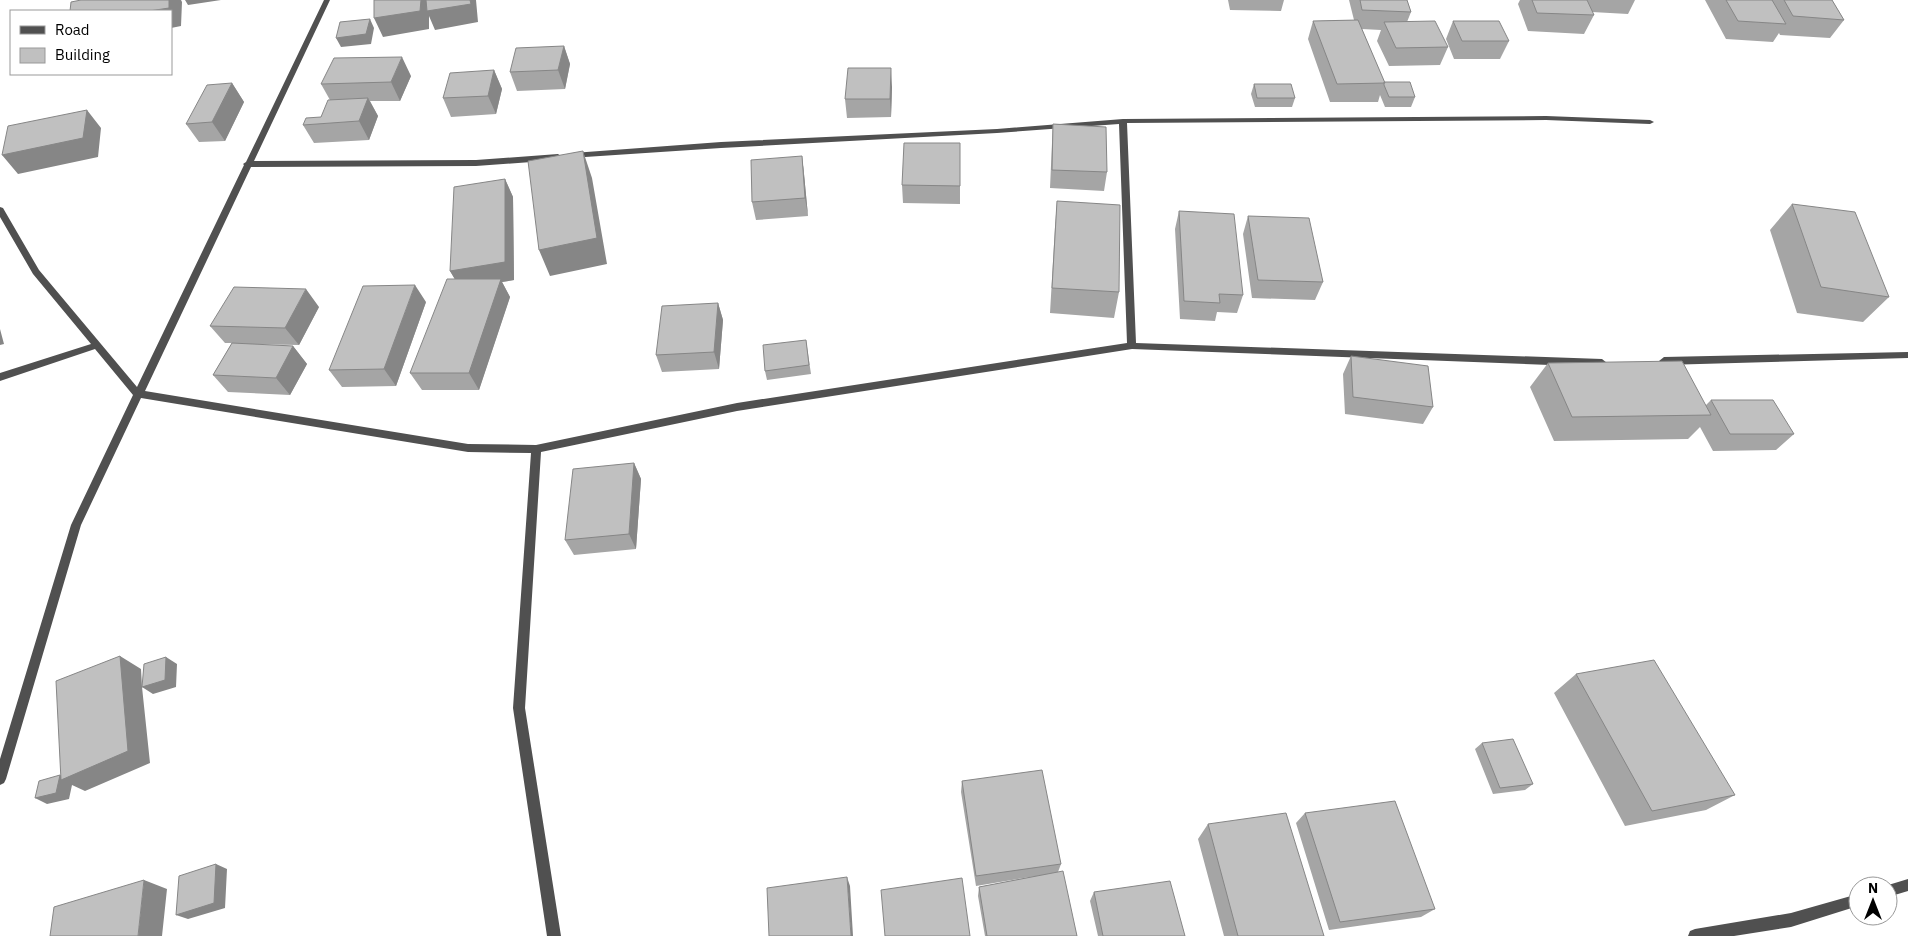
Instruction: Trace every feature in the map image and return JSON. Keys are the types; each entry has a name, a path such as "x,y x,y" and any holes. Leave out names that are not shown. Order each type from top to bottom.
{"street":[{"path":"0,779 76,526 326,0"},
{"path":"247,164 476,163 721,145 997,131 1123,121 1546,118 1650,122"},
{"path":"1123,121 1132,346"},
{"path":"0,210 36,272 138,394 468,448 536,449 737,406 1132,346 1616,363"},
{"path":"0,377 98,345"},
{"path":"1654,362 1908,355"},
{"path":"536,449 519,708 554,936"},
{"path":"1695,936 1791,920 1848,903"}],"building":[{"path":"81,0 169,0 169,8 156,10 70,10 71,2"},
{"path":"374,0 421,0 420,11 374,18"},
{"path":"426,0 470,0 471,4 427,11"},
{"path":"1360,0 1407,0 1411,12 1362,10"},
{"path":"1532,0 1587,0 1594,15 1537,13"},
{"path":"1726,0 1772,0 1786,24 1738,21"},
{"path":"1784,0 1832,0 1844,20 1793,16"},
{"path":"370,19 366,34 336,38 340,22"},
{"path":"1358,20 1385,83 1337,84 1313,21"},
{"path":"1435,21 1448,47 1396,48 1384,22"},
{"path":"1453,21 1499,21 1509,41 1462,41"},
{"path":"564,46 558,70 510,72 516,48"},
{"path":"402,57 391,82 321,84 334,58"},
{"path":"848,68 891,68 890,99 845,99"},
{"path":"494,70 488,96 443,98 450,73"},
{"path":"1384,82 1410,82 1415,97 1389,97"},
{"path":"232,83 212,122 186,124 207,85"},
{"path":"1254,84 1291,84 1295,98 1257,98"},
{"path":"368,98 359,121 303,125 306,118 321,117 328,100"},
{"path":"87,110 83,138 2,155 8,126"},
{"path":"1053,124 1106,127 1107,172 1052,170"},
{"path":"904,143 960,143 960,186 902,185"},
{"path":"583,151 597,238 539,250 528,161"},
{"path":"802,156 805,198 752,202 751,160"},
{"path":"505,179 505,262 450,271 454,187"},
{"path":"1057,201 1120,205 1119,292 1052,288"},
{"path":"1792,204 1855,212 1889,297 1821,287"},
{"path":"1179,211 1234,214 1243,295 1219,294 1220,303 1184,301"},
{"path":"1248,216 1309,218 1323,282 1258,280"},
{"path":"447,279 501,279 469,373 410,373"},
{"path":"415,285 384,369 329,370 363,286"},
{"path":"234,287 306,289 285,328 210,326"},
{"path":"718,303 714,352 656,355 662,306"},
{"path":"806,340 809,365 765,371 763,345"},
{"path":"232,343 293,346 276,378 213,375"},
{"path":"1351,356 1428,366 1433,407 1353,397"},
{"path":"1682,361 1711,415 1572,417 1548,363"},
{"path":"1711,400 1773,400 1794,434 1730,434"},
{"path":"634,463 629,534 565,540 573,469"},
{"path":"120,656 128,751 61,780 56,681"},
{"path":"166,657 165,680 142,687 144,664"},
{"path":"1654,660 1735,795 1652,811 1576,674"},
{"path":"1513,739 1533,784 1500,788 1482,743"},
{"path":"1042,770 1061,864 976,876 962,781"},
{"path":"60,775 56,793 35,798 39,781"},
{"path":"1395,801 1435,909 1340,922 1305,813"},
{"path":"1286,813 1324,936 1238,936 1208,824"},
{"path":"216,864 214,903 176,915 179,876"},
{"path":"1063,871 1077,936 987,936 979,887"},
{"path":"847,877 851,936 769,936 767,888"},
{"path":"962,878 970,936 885,936 881,890"},
{"path":"144,880 138,936 50,936 54,907"},
{"path":"1170,881 1185,936 1103,936 1094,892"}]}
